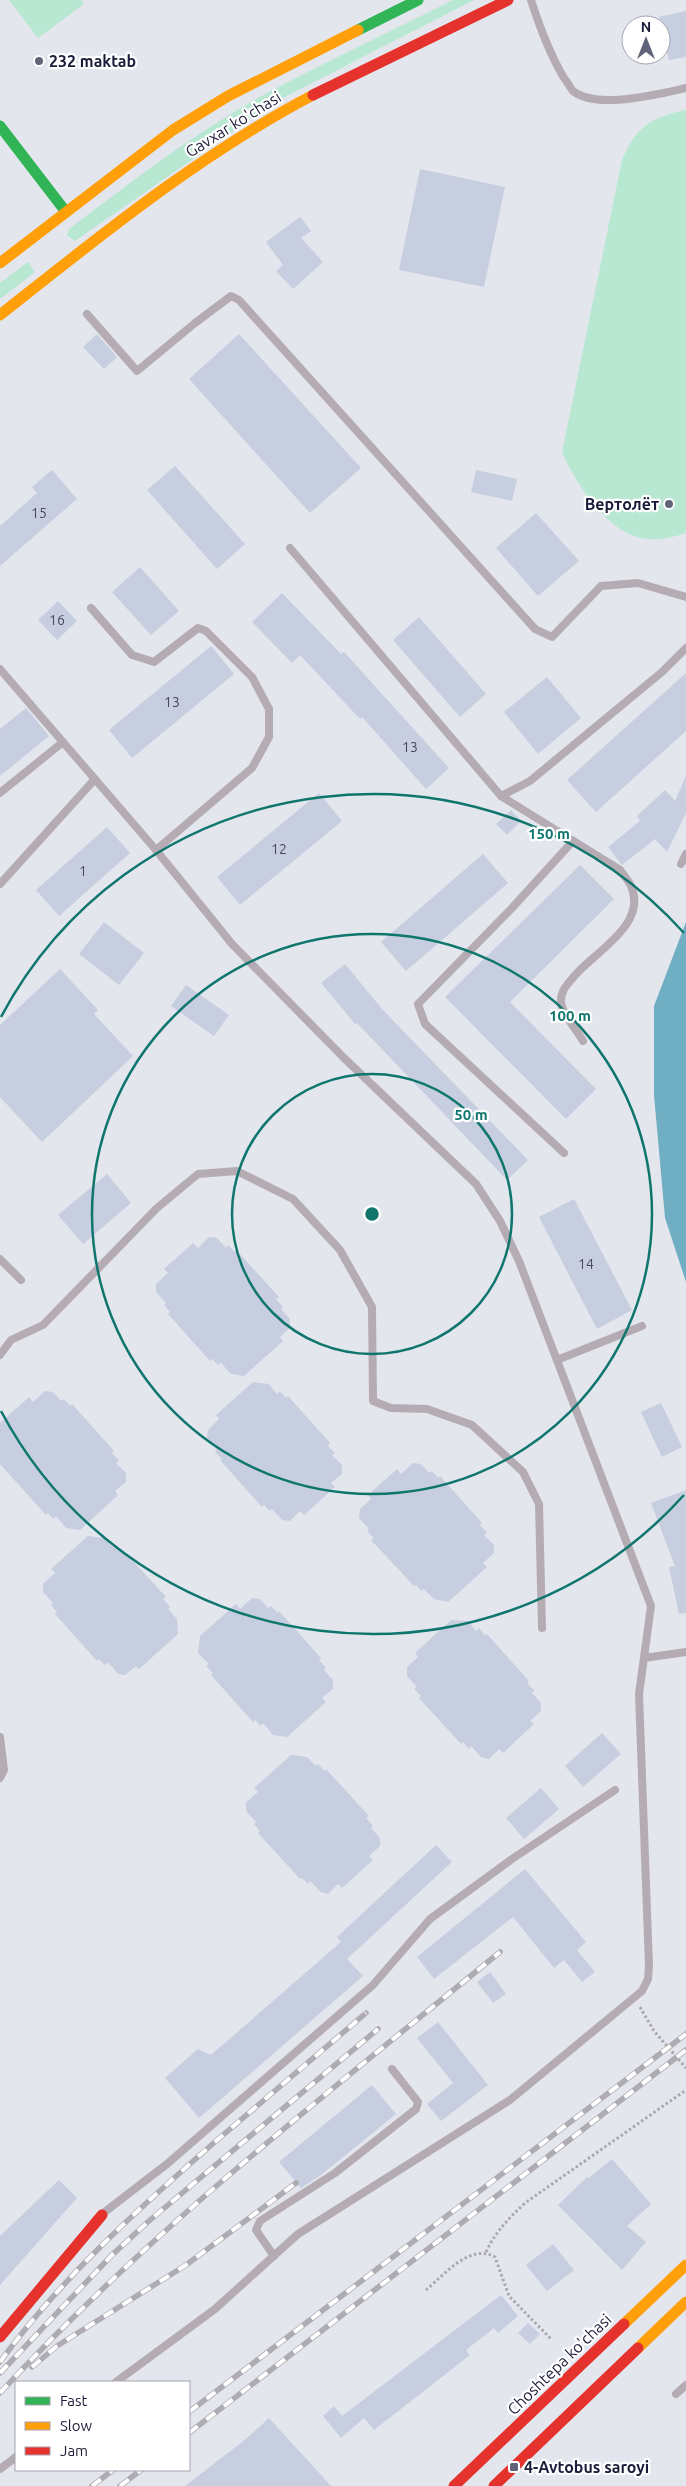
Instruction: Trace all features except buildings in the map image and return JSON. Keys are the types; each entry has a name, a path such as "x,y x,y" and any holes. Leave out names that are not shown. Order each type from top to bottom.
{"main road":[{"name":"Gavxar ko'chasi","path":"0,263 173,130 228,96 418,0"},
{"name":"Gavxar ko'chasi","path":"0,315 181,176 259,125 290,107 508,0"},
{"path":"0,126 66,212"},
{"path":"30,239 49,242"},
{"path":"56,272 57,251"},
{"path":"0,2337 102,2214"},
{"name":"Choshtepa ko'chasi","path":"454,2486 686,2265"},
{"path":"494,2486 686,2302"}],"lane":[{"path":"531,0 543,38 554,62 573,91 601,101 638,98 686,88"},
{"path":"87,314 137,371 195,322 231,296 239,300 535,629 552,637 602,586 638,583 686,597"},
{"path":"290,548 501,796 620,870 631,887 634,901 631,916 619,935 576,973 562,991 561,1003 583,1041"},
{"path":"91,608 132,655 154,662 198,628 206,631 252,678 269,710 269,737 252,768 156,850"},
{"path":"501,796 530,781 662,672 686,648"},
{"path":"0,669 156,850 232,944 344,1058 476,1184 510,1241 651,1606 639,1694 649,1966 648,1979 642,1991 510,2100 298,2234 215,2309 117,2381"},
{"path":"0,793 63,742"},
{"path":"0,884 95,779"},
{"path":"564,1153 425,1024 418,1004 512,908 573,841"},
{"path":"682,864 686,854"},
{"path":"0,1355 11,1340 43,1325 157,1208 198,1174 237,1171 277,1191 292,1199 340,1250 372,1307 373,1401 391,1408 427,1409 472,1425 523,1472 539,1504 542,1628"},
{"path":"0,1259 21,1280"},
{"path":"557,1360 642,1326"},
{"path":"644,1658 686,1652"},
{"path":"0,1737 4,1770 0,1778"},
{"path":"102,2214 167,2164 373,1985 430,1919 512,1859 615,1790"},
{"path":"274,2256 256,2230 260,2221 336,2174 416,2109 418,2102 392,2069"},
{"path":"676,2394 686,2385"},
{"path":"0,2469 15,2458"}],"path":[{"path":"634,1998 654,2032 686,2068"},
{"path":"486,2252 494,2235 525,2203 686,2090"},
{"path":"426,2290 462,2260 474,2253 486,2252 495,2257 509,2296 552,2340"}],"green space":[{"path":"9,0 81,0 84,4 38,38"},
{"path":"453,0 474,0 275,102 75,241 67,235 69,229 142,174 191,139 243,107 314,68"},
{"path":"686,110 686,533 668,538 649,539 625,532 602,514 575,477 562,452 622,160 633,139 646,125 663,116"},
{"path":"28,262 35,272 0,299 0,283"}],"water":[{"path":"686,922 686,1282 665,1218 654,1095 654,1006"}],"railway":[{"path":"0,2393 58,2333 179,2219 306,2110 500,1952"},
{"path":"0,2362 24,2331 75,2273 129,2219 216,2141 366,2013"},
{"path":"0,2373 112,2255 150,2220 378,2029"},
{"path":"190,2411 686,2034"},
{"path":"190,2432 686,2050"},
{"path":"32,2367 57,2346 186,2265 296,2183"},
{"path":"92,2486 112,2471"},
{"path":"120,2486 140,2471"}],"traffic: fast":[{"path":"358,30 418,0"},
{"path":"0,126 66,212"}],"traffic: slow":[{"path":"0,263 173,130 228,96 358,30"},
{"path":"0,315 113,226 190,170 271,118 313,95"},
{"path":"624,2324 686,2265"},
{"path":"638,2348 686,2302"}],"traffic: jam":[{"path":"313,95 508,0"},
{"path":"0,2337 102,2215"},
{"path":"454,2486 624,2324"},
{"path":"494,2486 638,2348"}],"place":[{"name":"232 maktab","path":"39,61"},
{"name":"Вертолёт","path":"669,504"},
{"name":"4-Avtobus saroyi","path":"514,2467"}]}
